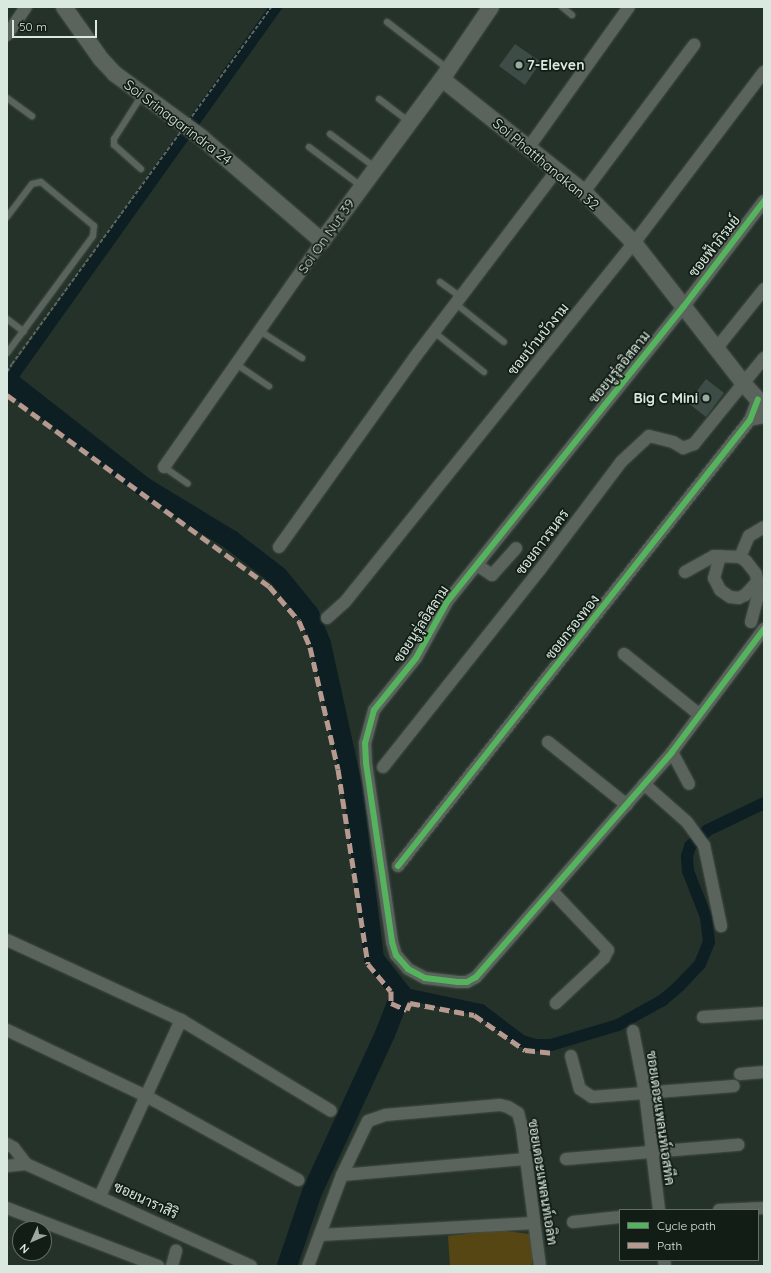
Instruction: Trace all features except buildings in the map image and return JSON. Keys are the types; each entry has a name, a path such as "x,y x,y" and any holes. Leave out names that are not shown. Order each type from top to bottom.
{"street":[{"path":"7,35 26,7"},
{"name":"Soi Srinagarindra 24","path":"64,7 101,59 142,95 201,137 322,241"},
{"path":"529,147 629,7"},
{"name":"Soi On Nut 39","path":"164,467 322,241 445,74 489,8"},
{"path":"584,192 694,45"},
{"name":"ซอยบ้านบัวงาม","path":"327,618 349,596 634,243 764,72"},
{"name":"Soi Phatthanakan 32","path":"445,74 529,147 584,192 634,243 716,349 761,403"},
{"path":"279,547 434,332 557,170"},
{"name":"ซอยฟ้าภิรมย์","path":"684,306 764,201"},
{"path":"716,349 764,289"},
{"name":"ซอยนูรุ่ลอิสลาม","path":"553,892 476,977 467,982 425,978 408,969 396,955 392,942 364,743 374,710 416,658 447,602 684,306"},
{"path":"744,384 764,358"},
{"name":"ซอยถาวรนคร","path":"383,767 534,577 626,457 649,436 673,442 683,448 694,444 744,384"},
{"name":"ซอยกรองทอง","path":"398,866 750,420 761,403"},
{"path":"750,420 764,417"},
{"path":"740,557 749,536 764,527"},
{"path":"477,565 492,575 516,548"},
{"path":"720,556 714,578 720,590 730,598 739,598 745,595 758,581"},
{"path":"685,572 707,558 720,556 740,557 751,566 758,581 758,602 751,622"},
{"path":"556,1003 604,958 608,950 553,892 672,752 764,629"},
{"path":"624,654 700,715"},
{"path":"548,742 627,804"},
{"path":"672,752 689,784"},
{"path":"644,784 695,831 704,845 722,926"},
{"path":"7,940 181,1020 331,1111"},
{"path":"703,1017 764,1012"},
{"path":"100,1196 181,1020"},
{"path":"7,1030 146,1096 298,1180"},
{"name":"ซอยเดอะแพลนท์เอสทีค","path":"633,1031 644,1092 659,1209"},
{"path":"571,1056 580,1089 585,1094 592,1097 734,1086"},
{"path":"740,1074 764,1072"},
{"name":"ซอยเดอะแพลนท์เอลิท","path":"342,1175 364,1125 374,1118 500,1105 508,1106 518,1113 526,1159 540,1266"},
{"name":"ซอยนาราสิริ","path":"7,1144 14,1148 26,1164"},
{"path":"566,1159 738,1145"},
{"path":"308,1266 342,1175 526,1159"},
{"name":"ซอยนาราสิริ","path":"7,1166 26,1164 100,1196 251,1266"},
{"path":"7,1208 158,1266"},
{"path":"742,1209 764,1208"},
{"path":"573,1222 619,1217"},
{"path":"320,1235 534,1223"},
{"path":"172,1266 176,1251"}],"lane":[{"path":"562,7 572,15"},
{"path":"387,22 445,74"},
{"path":"141,169 114,145 114,139 142,95"},
{"path":"7,98 32,116"},
{"path":"379,99 409,122"},
{"path":"330,134 376,168"},
{"path":"309,147 362,187"},
{"path":"7,217 32,184 41,182 94,226 93,236 24,332 7,353"},
{"path":"440,282 504,342"},
{"path":"7,319 24,332"},
{"path":"260,331 302,358"},
{"path":"434,332 484,372"},
{"path":"236,364 268,386"},
{"path":"164,467 188,484"}],"path":[{"path":"7,372 187,126 271,7"}],"shaded area":[{"path":"499,1230 529,1234 535,1252 531,1266 450,1266 448,1236"}],"waterway":[{"path":"9,381 276,7"},
{"path":"7,380 144,487 231,540 278,576 309,614 321,644 353,790 374,959 401,993 385,1034 312,1192 287,1266"},
{"path":"401,993 481,1010 522,1041 535,1045 551,1045 618,1025 663,1000 679,986 700,964 709,942 706,917 688,871 687,856 690,846 708,830 764,803"}],"marked path":[{"path":"7,395 269,586 299,621 310,647 338,769 368,964 391,991 391,1003 407,1010 410,1003 474,1015 525,1050 554,1053"}],"cycle path":[{"path":"764,201 684,306 447,602 416,658 374,710 365,743 366,763 392,942 396,955 408,969 425,978 458,982 467,982 476,977 672,752 764,629"},
{"path":"398,866 750,420 758,399"}],"place":[{"name":"7-Eleven","path":"519,65"},
{"name":"Big C Mini","path":"706,398"}]}
